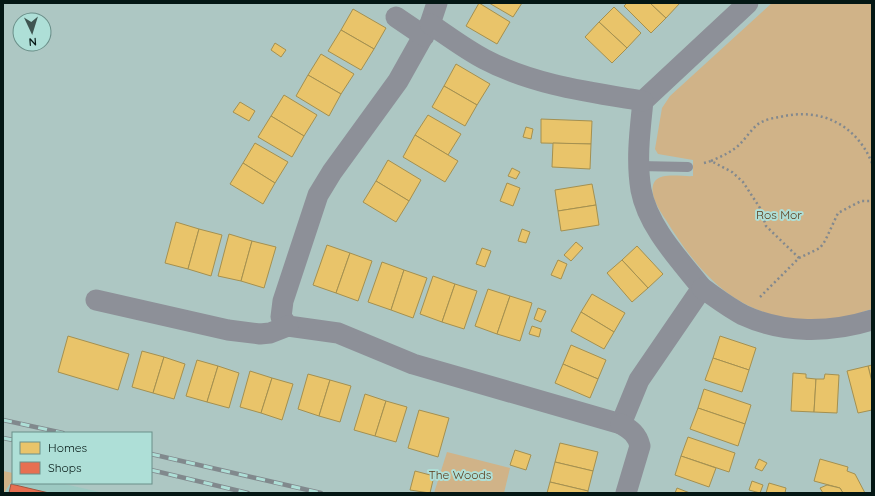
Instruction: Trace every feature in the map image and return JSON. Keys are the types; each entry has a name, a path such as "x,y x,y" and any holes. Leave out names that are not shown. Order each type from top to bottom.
{"street":[{"path":"288,326 282,317 284,301 318,195 332,172 398,81 427,30 437,3"},
{"path":"748,3 643,101 639,166 641,191 651,217 664,239 702,288 743,315 784,327 814,331 843,328 872,320"},
{"path":"396,17 427,30 484,59 549,84 643,101"},
{"path":"621,424 639,380 702,288"},
{"path":"96,300 228,330 260,334 270,333 288,326 338,333 413,364 621,424 633,432 638,438 640,446 626,493"}],"lane":[{"path":"639,166 688,167"}],"path":[{"path":"688,167 711,161 727,154 739,145 757,125 769,119 798,113 822,116 834,121 851,132 867,150 872,163"},
{"path":"711,161 732,172 743,182 760,208 766,226 799,258"},
{"path":"743,315 799,258 820,248 825,241 838,213 861,201 872,201"}],"shaded area":[{"path":"12,481 12,484 64,484 104,493 4,493"}],"green space":[{"name":"Ros Mor","path":"772,3 872,3 872,309 850,316 828,320 799,320 774,315 752,307 732,296 713,281 697,264 663,216 653,196 653,185 658,178 668,176 693,176 693,160 658,154 655,149 662,108 670,96"},
{"name":"The Woods","path":"447,452 510,468 504,493 434,493"},
{"path":"3,471 12,473 12,481 4,493"}],"building: Homes":[{"path":"479,3 510,22 497,44 466,26"},
{"path":"489,3 522,3 513,17"},
{"path":"627,3 650,3 666,18 651,33 624,6"},
{"path":"650,3 680,3 666,18"},
{"path":"614,7 641,33 627,48 599,22"},
{"path":"353,9 386,28 374,49 341,30"},
{"path":"599,22 627,48 612,63 585,37"},
{"path":"341,30 374,49 361,70 328,51"},
{"path":"275,43 286,50 281,57 271,50"},
{"path":"321,54 354,74 341,94 308,75"},
{"path":"456,64 490,84 477,105 444,86"},
{"path":"308,75 341,94 329,116 296,96"},
{"path":"444,86 477,105 465,126 432,107"},
{"path":"284,95 317,115 304,136 271,116"},
{"path":"240,102 255,111 249,121 233,112"},
{"path":"428,115 461,134 448,155 415,135"},
{"path":"271,116 304,136 292,157 258,137"},
{"path":"541,119 592,121 591,144 541,143"},
{"path":"526,127 533,129 531,139 523,137"},
{"path":"415,135 458,161 445,182 403,157"},
{"path":"255,143 288,162 275,183 243,163"},
{"path":"553,143 591,144 590,169 552,167"},
{"path":"388,160 421,180 409,201 376,181"},
{"path":"243,163 275,183 263,204 230,184"},
{"path":"512,168 520,172 516,179 508,176"},
{"path":"376,181 409,201 396,222 363,202"},
{"path":"507,183 520,188 513,206 500,201"},
{"path":"592,184 596,205 558,211 555,190"},
{"path":"596,205 599,225 561,231 558,211"},
{"path":"176,222 199,229 188,269 165,263"},
{"path":"199,229 222,235 211,276 188,269"},
{"path":"522,229 530,232 526,243 518,241"},
{"path":"229,234 252,241 241,281 218,276"},
{"path":"252,241 276,247 264,288 241,281"},
{"path":"576,242 583,248 571,261 564,255"},
{"path":"327,245 350,253 336,293 313,285"},
{"path":"637,246 663,274 648,288 622,260"},
{"path":"482,248 491,251 485,267 476,264"},
{"path":"350,253 372,261 358,301 336,293"},
{"path":"558,260 567,264 561,279 551,275"},
{"path":"622,260 648,288 632,302 607,273"},
{"path":"382,262 404,270 391,310 368,302"},
{"path":"404,270 427,278 413,318 391,310"},
{"path":"433,276 455,284 442,322 420,314"},
{"path":"455,284 477,291 464,329 442,322"},
{"path":"488,289 510,296 497,334 475,326"},
{"path":"592,294 625,313 614,332 581,312"},
{"path":"510,296 532,303 520,341 497,334"},
{"path":"538,308 546,311 541,322 534,319"},
{"path":"581,312 614,332 604,349 571,331"},
{"path":"532,326 541,329 539,337 529,334"},
{"path":"68,336 129,354 118,390 58,372"},
{"path":"720,336 756,348 749,370 713,358"},
{"path":"571,345 606,360 598,379 563,364"},
{"path":"142,351 164,357 153,393 132,387"},
{"path":"164,357 185,364 174,399 153,393"},
{"path":"713,358 749,370 742,392 705,380"},
{"path":"197,360 218,366 207,402 186,396"},
{"path":"563,364 598,379 590,398 555,383"},
{"path":"872,365 872,382 868,366"},
{"path":"218,366 239,373 229,408 207,402"},
{"path":"868,366 872,382 872,410 858,413 847,371"},
{"path":"250,371 272,378 261,413 240,407"},
{"path":"793,373 806,374 806,378 816,379 814,412 791,411"},
{"path":"308,374 330,380 319,416 298,409"},
{"path":"825,374 839,375 837,413 814,412 816,379 824,379"},
{"path":"272,378 293,384 282,420 261,413"},
{"path":"330,380 351,386 340,422 319,416"},
{"path":"704,389 751,405 745,424 698,408"},
{"path":"365,394 386,401 375,436 354,430"},
{"path":"386,401 407,407 396,442 375,436"},
{"path":"698,408 745,424 738,446 690,429"},
{"path":"419,410 449,418 438,457 408,448"},
{"path":"688,437 735,453 729,472 681,456"},
{"path":"560,443 598,452 593,471 555,462"},
{"path":"515,450 531,455 526,470 510,465"},
{"path":"681,456 716,468 709,487 675,475"},
{"path":"759,459 767,463 762,471 755,468"},
{"path":"820,459 848,467 847,471 855,474 865,493 843,493 840,488 814,481"},
{"path":"555,462 593,471 588,491 550,482"},
{"path":"415,471 434,476 430,493 410,490"},
{"path":"752,481 763,485 760,493 749,490"},
{"path":"550,482 588,491 588,493 547,493"},
{"path":"769,483 786,488 785,493 766,493"},
{"path":"827,485 840,488 843,493 823,493 820,488"},
{"path":"677,488 690,493 675,493"}],"building: Shops":[{"path":"11,484 49,493 9,493"}],"railway":[{"path":"3,420 58,432"},
{"path":"3,438 12,440"},
{"path":"152,454 321,493"},
{"path":"152,470 248,493"}]}
